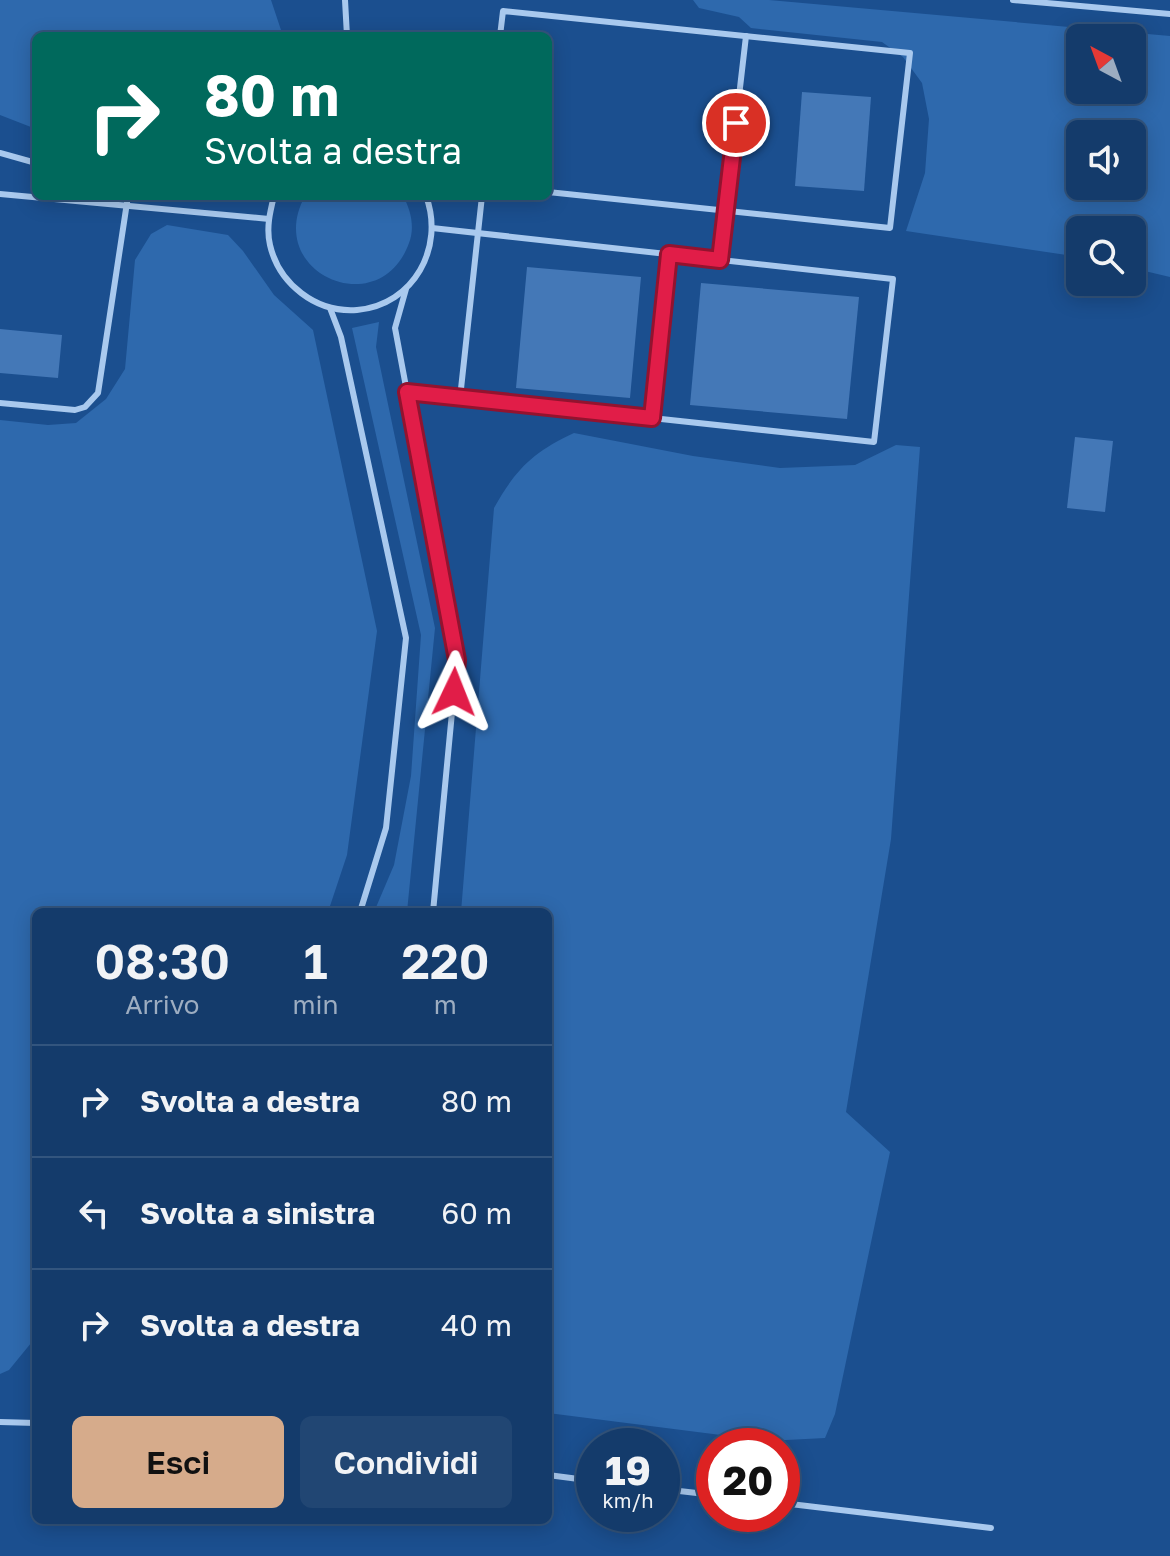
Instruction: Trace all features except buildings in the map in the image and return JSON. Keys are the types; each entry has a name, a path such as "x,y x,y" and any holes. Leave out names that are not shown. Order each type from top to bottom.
{"lane":[{"path":"345,0 347,32"},
{"path":"1013,0 1170,14"},
{"path":"500,32 503,11 910,53 890,228 552,192"},
{"path":"720,260 746,36"},
{"path":"0,153 32,162"},
{"path":"0,194 32,197"},
{"path":"64,200 269,219"},
{"path":"0,403 75,410 85,407 98,393 128,200"},
{"path":"273,200 269,243 283,275 308,299 330,308 357,310 383,304 406,289 423,267 432,241 432,212 428,200"},
{"path":"460,398 482,200"},
{"path":"407,392 874,442 893,279 432,228"},
{"path":"652,418 669,254"},
{"path":"406,289 395,328 457,660 433,908"},
{"path":"330,308 341,337 406,638 386,828 361,908"},
{"path":"0,1422 32,1423"},
{"path":"552,1476 576,1479"},
{"path":"800,1505 991,1528"}],"shaded area":[{"path":"0,0 271,0 282,32 32,32 32,127 0,115"},
{"path":"693,0 769,0 1066,27 1066,104 1146,104 1146,34 1170,36 1170,277 1146,271 1146,216 1066,216 1066,255 906,231 925,173 929,119 922,83 903,57 882,42 751,28 739,17 699,8"},
{"path":"304,200 405,200 412,231 409,243 394,267 375,281 352,284 330,279 312,266 299,247 296,223"},
{"path":"167,225 228,235 274,295 313,330 377,631 347,855 329,908 32,908 32,1342 9,1370 0,1374 0,420 48,425 76,423 106,399 125,369 135,260 151,234"},
{"path":"379,322 376,347 435,628 407,908 376,908 394,865 411,776 421,635 352,328"},
{"path":"574,433 693,456 780,468 855,465 896,445 920,447 891,839 846,1112 890,1152 835,1414 825,1438 800,1439 800,1428 696,1428 696,1432 552,1414 552,908 461,908 494,508 510,482 536,455"}],"route":[{"path":"454,692 457,660 407,392 652,418 669,254 720,260 736,123"}]}
